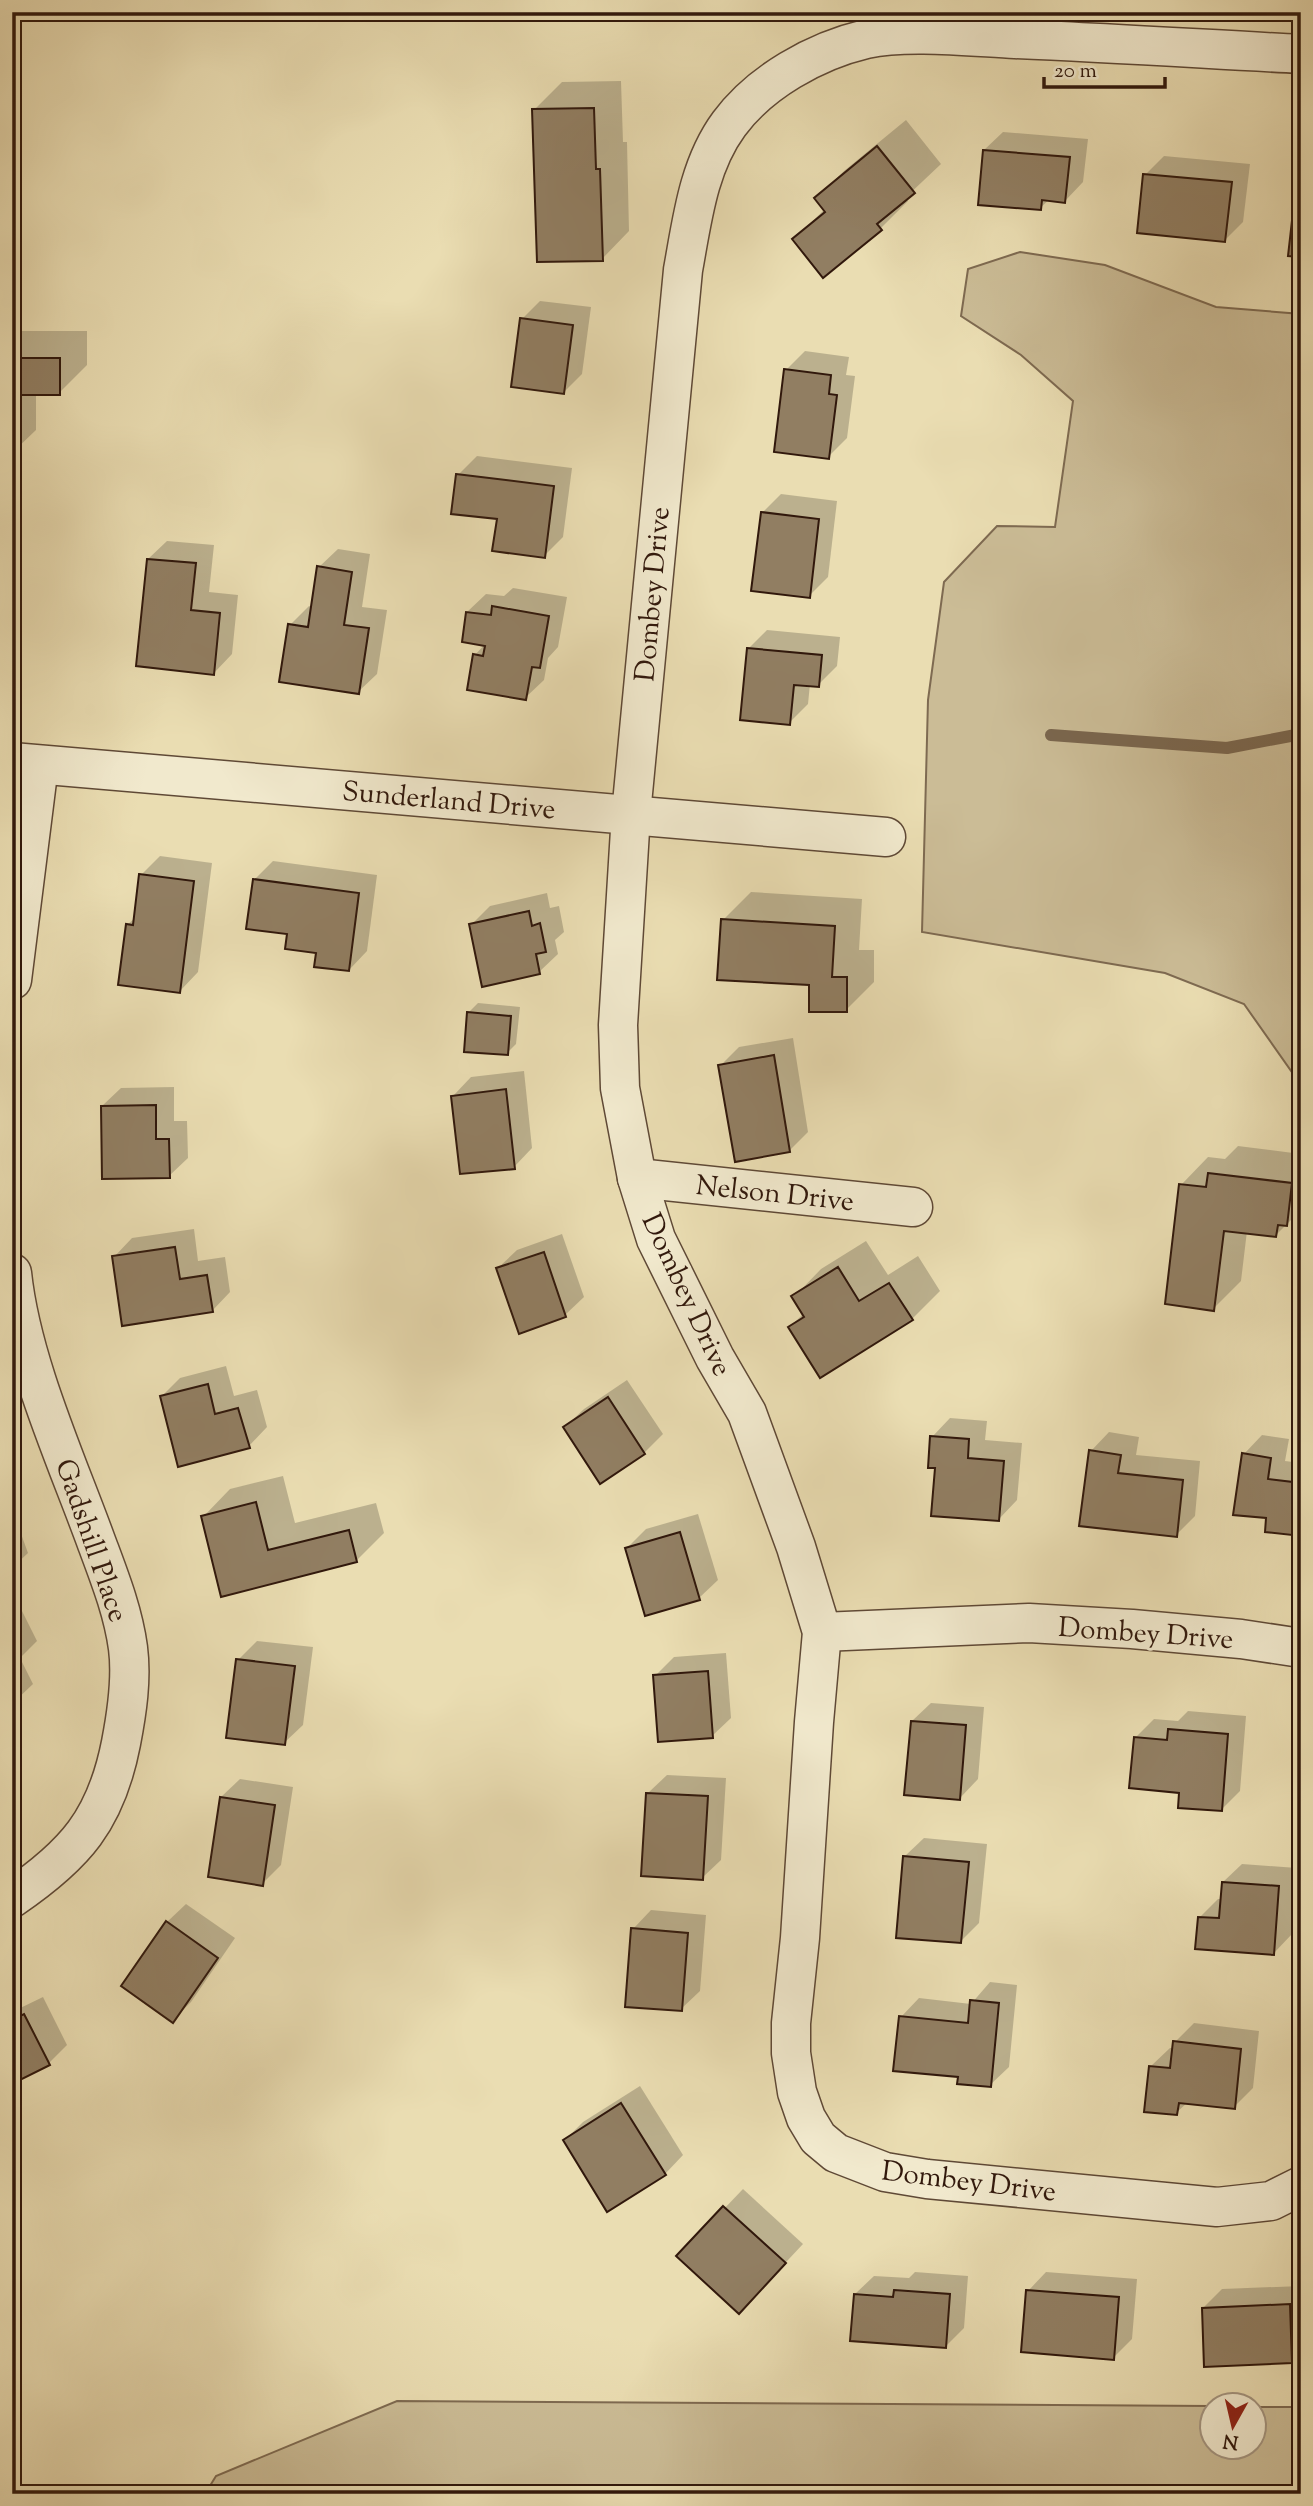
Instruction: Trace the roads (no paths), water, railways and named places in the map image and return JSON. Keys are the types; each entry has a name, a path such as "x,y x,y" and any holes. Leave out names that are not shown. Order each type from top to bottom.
{"street":[{"name":"Dombey Drive","path":"1301,54 981,37 907,36 867,39 802,64 769,85 744,106 728,125 715,148 698,191 682,270 631,814 618,1025 620,1088 637,1178 662,1252 715,1358 747,1413 796,1547 822,1632 800,1938 791,2023 791,2053 797,2092 806,2118 818,2138 836,2153 866,2166 927,2179 1217,2207 1272,2201 1301,2186"},
{"name":"Sunderland Drive","path":"26,764 886,837"},
{"path":"12,980 26,764"},
{"name":"Nelson Drive","path":"637,1178 913,1207"},
{"name":"Gadshill Place","path":"12,1273 29,1353 117,1598 128,1648 129,1686 117,1765 105,1799 73,1850 48,1873 12,1898"},
{"name":"Dombey Drive","path":"822,1632 1029,1623 1187,1634 1301,1648"}],"waterway":[{"path":"1051,735 1227,748 1301,734"}]}
